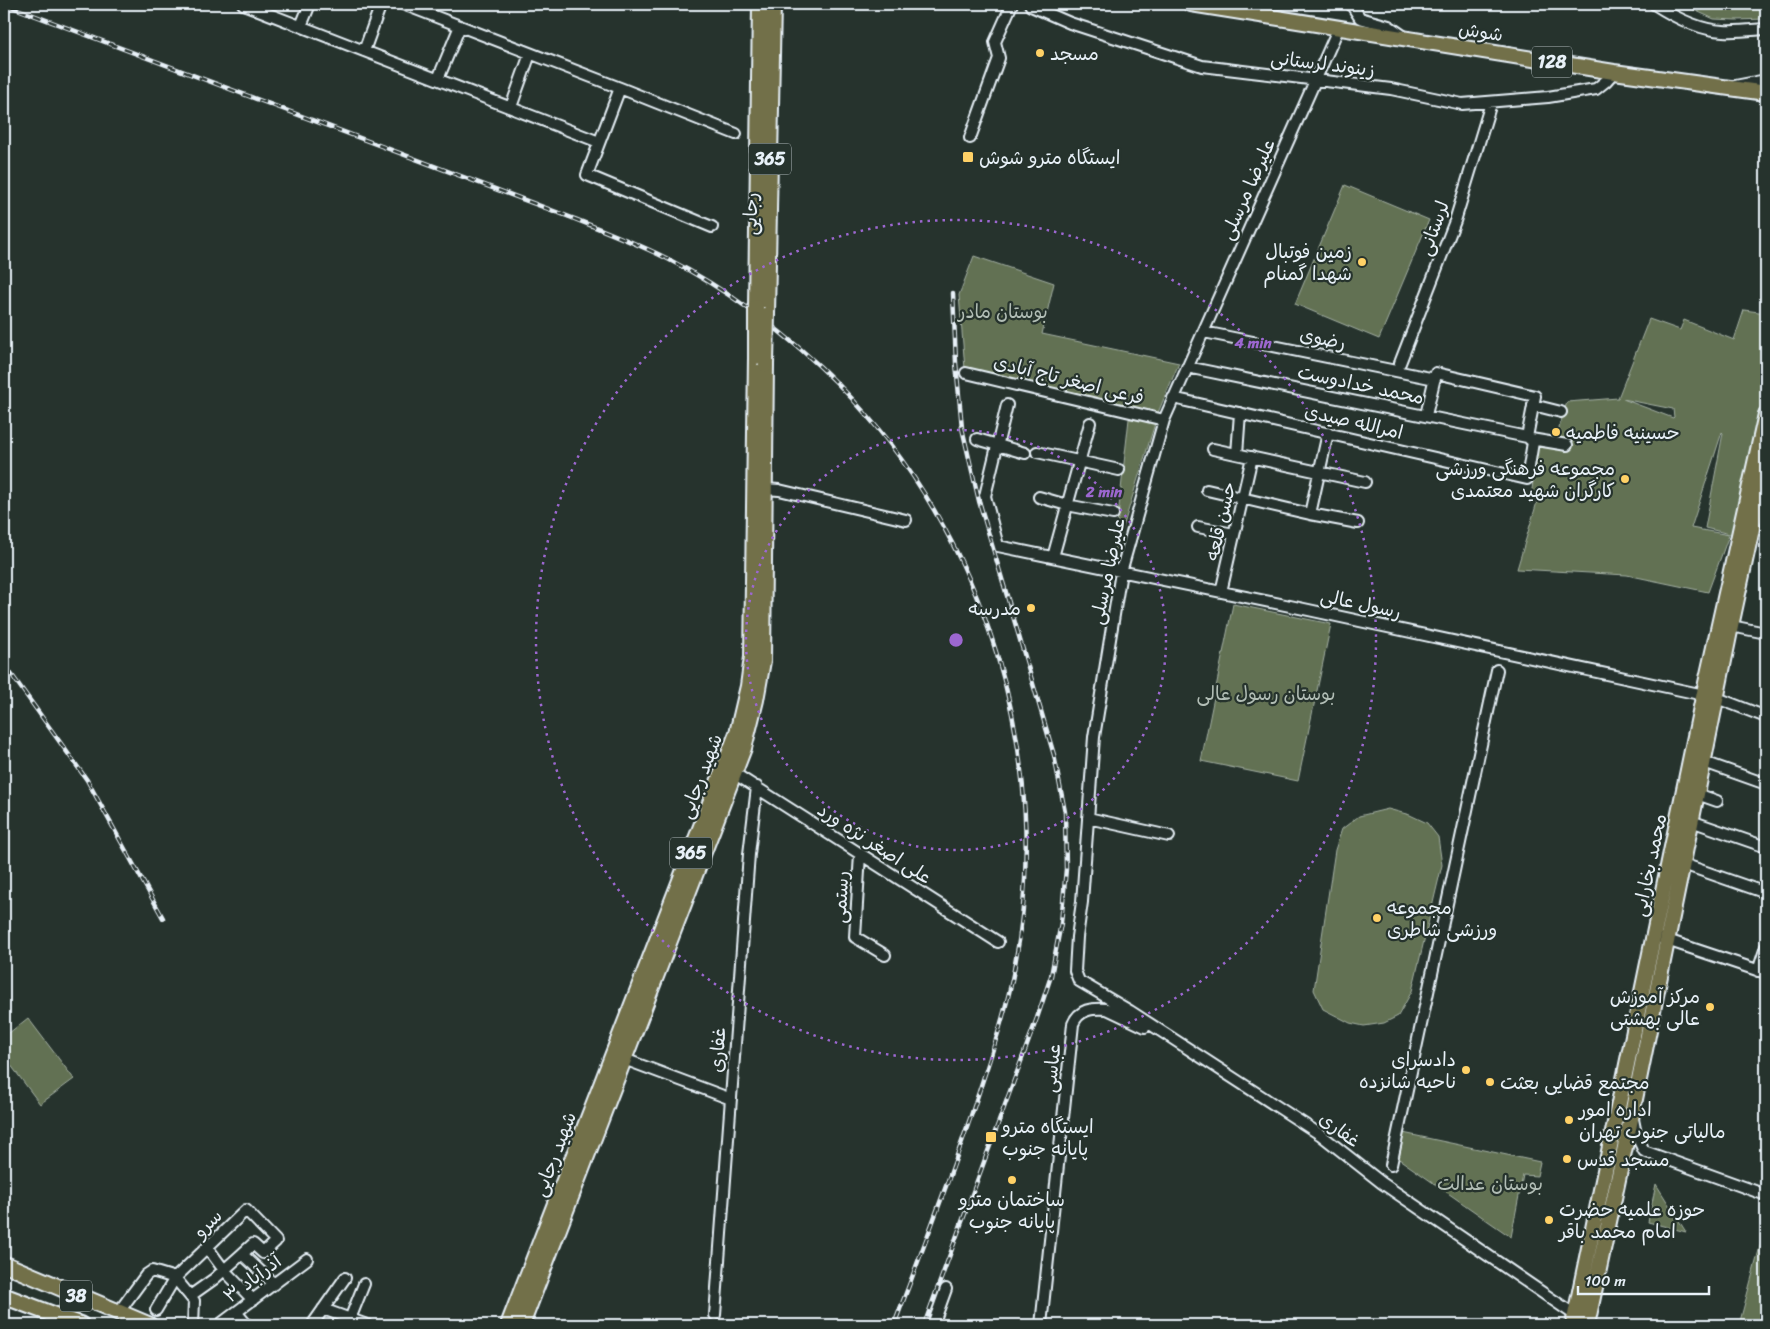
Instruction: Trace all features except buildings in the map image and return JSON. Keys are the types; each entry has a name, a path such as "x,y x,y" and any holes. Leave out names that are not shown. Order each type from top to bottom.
{"highway":[{"name":"38","path":"4,1264 118,1314 149,1325"},
{"name":"38","path":"4,1296 81,1325"}],"main road":[{"name":"رجایی","path":"760,4 762,310"},
{"name":"رجایی","path":"761,361 773,4"},
{"name":"شوش","path":"1191,4 1614,72 1766,93"},
{"name":"شهید رجایی","path":"508,1325 729,770 744,748 756,700 763,660 765,489 761,361"},
{"name":"شهید رجایی","path":"522,1325 624,1059 729,770 748,686 752,657 761,361"},
{"name":"محمد بخارایی","path":"1574,1320 1660,937 1732,595 1766,414"},
{"name":"محمد بخارایی","path":"1587,1325 1632,1114 1660,937 1683,864 1704,762 1710,697 1731,626 1732,595 1766,464"},
{"path":"1574,1320 1592,1304"}],"street":[{"path":"242,4 600,142"},
{"path":"301,26 310,4"},
{"path":"364,51 381,4"},
{"path":"403,4 736,134"},
{"path":"970,138 998,58 995,42 1012,4"},
{"name":"زینوند لرستانی","path":"1030,4 1070,23 1202,66 1391,89 1462,104 1548,97 1596,89 1614,72"},
{"path":"1351,4 1360,18 1389,26 1407,38"},
{"path":"1654,4 1675,17 1709,29 1725,32 1766,29"},
{"path":"438,79 460,26"},
{"name":"علیرضا مرسلی","path":"1079,981 1075,972 1077,937 1082,902 1094,738 1121,572 1164,420 1339,27"},
{"path":"510,108 530,54"},
{"path":"1726,88 1766,80"},
{"path":"620,88 587,175 712,227"},
{"name":"لرستانی","path":"1400,363 1455,221 1491,103"},
{"name":"رضوی","path":"1204,332 1435,379 1436,373 1534,401"},
{"name":"محمد خدادوست","path":"1188,367 1566,445"},
{"name":"فرعی اصغر تاج آبادی","path":"966,372 1164,420"},
{"path":"1426,415 1435,379"},
{"name":"امرالله صیدی","path":"1173,398 1528,478 1533,442 1529,438"},
{"path":"1529,438 1534,401 1561,412"},
{"path":"997,445 1007,405"},
{"path":"1237,454 1240,413"},
{"path":"1053,557 1090,423"},
{"path":"1310,514 1328,433"},
{"path":"977,439 1025,453"},
{"name":"رسول عالی","path":"997,445 985,496 998,546 1710,697 1766,717"},
{"path":"1213,449 1366,482"},
{"path":"1037,452 1119,470"},
{"name":"حسن قلعه","path":"1221,592 1252,457"},
{"path":"765,489 779,490 906,520"},
{"path":"1207,490 1358,523"},
{"path":"1039,497 1113,514"},
{"path":"1198,527 1234,534"},
{"path":"1731,626 1766,633"},
{"path":"1391,1165 1497,670"},
{"path":"1704,762 1766,784"},
{"name":"علی اصغر نژه ورد","path":"729,770 998,942"},
{"name":"غفاری","path":"715,1315 749,854 757,787"},
{"path":"1697,794 1717,801"},
{"path":"1088,818 1169,836"},
{"path":"1691,821 1766,847"},
{"name":"رستمی","path":"860,854 855,937 885,955"},
{"path":"1683,864 1766,893"},
{"path":"1660,937 1762,972 1766,947"},
{"name":"غفاری","path":"1079,981 1130,1011 1321,1135 1382,1183 1574,1320"},
{"name":"عباسی","path":"1041,1325 1072,1034 1076,1018 1087,1010 1107,1009 1179,1043"},
{"path":"624,1059 731,1099"},
{"path":"1632,1114 1636,1134 1644,1151 1766,1195"},
{"name":"سرو","path":"156,1310 175,1278 246,1210 276,1241 263,1253 253,1244 242,1254"},
{"path":"207,1247 224,1270 253,1300"},
{"path":"190,1296 204,1288 242,1254 274,1284"},
{"name":"۳ آذرآباد","path":"219,1325 253,1300 267,1294 274,1284 307,1259"},
{"path":"118,1314 146,1275 152,1270 175,1278 194,1301 193,1325"},
{"path":"312,1325 345,1278"},
{"path":"350,1319 364,1284"},
{"path":"933,1325 946,1289"},
{"path":"323,1309 367,1325"},
{"path":"236,1312 247,1325"}],"green space":[{"path":"1681,4 1766,4 1766,19 1714,19"},
{"name":"زمین فوتبال شهدا گمنام","path":"1345,185 1429,220 1379,339 1295,304"},
{"name":"بوستان مادر","path":"974,256 1054,283 1042,334 1179,363 1157,415 965,369 959,295"},
{"name":"مجموعه فرهنگی ورزشی کارگران شهید معتمدی","path":"1744,310 1766,313 1766,392 1734,535 1705,528 1722,432 1691,528 1729,535 1708,592 1627,575 1517,569 1537,502 1531,498 1533,481 1530,481 1536,442 1553,448 1567,402 1618,398 1649,319 1680,330 1684,320 1734,340","holes":["1623,399 1673,409 1673,418"]},
{"path":"1129,419 1156,420 1113,560"},
{"name":"بوستان رسول عالی","path":"1233,604 1331,624 1298,781 1201,761"},
{"name":"مجموعه ورزشی شاطری","path":"1388,809 1410,815 1427,823 1438,837 1442,865 1412,991 1398,1016 1384,1023 1364,1026 1350,1023 1323,1009 1314,990 1335,850 1342,829 1359,816"},
{"path":"28,1018 74,1079 40,1104 4,1056 4,1037"},
{"name":"بوستان عدالت","path":"1403,1133 1540,1162 1537,1176 1523,1175 1511,1237 1399,1159"},
{"path":"1656,1184 1686,1232 1648,1222"},
{"path":"1766,1224 1766,1325 1739,1325"}],"railway":[{"path":"4,4 567,216 666,258 734,298 800,348 838,384 890,444 934,510 970,581 997,656 1016,733 1025,812 1024,891 1014,970 1007,1001 994,1047 959,1151 894,1325"},
{"path":"924,1325 1051,976 1061,923 1066,869 1065,812 1054,755 979,501 962,428 956,363 953,293"},
{"path":"4,664 87,780 163,918"}],"place":[{"name":"مسجد","path":"1040,53"},
{"name":"ایستگاه مترو شوش","path":"968,157"},
{"name":"زمین فوتبال شهدا گمنام","path":"1362,262"},
{"name":"حسینیه فاطمیه","path":"1556,432"},
{"name":"مجموعه فرهنگی ورزشی کارگران شهید معتمدی","path":"1625,479"},
{"name":"مدرسه","path":"1031,608"},
{"name":"مجموعه ورزشی شاطری","path":"1377,918"},
{"name":"مرکز آموزش عالی بهشتی","path":"1710,1007"},
{"name":"دادسرای ناحیه شانزده","path":"1466,1070"},
{"name":"مجتمع قضایی بعثت","path":"1490,1082"},
{"name":"اداره امور مالیاتی جنوب تهران","path":"1569,1120"},
{"name":"ایستگاه مترو پایانه جنوب","path":"991,1137"},
{"name":"مسجد قدس","path":"1567,1159"},
{"name":"ساختمان مترو پایانه جنوب","path":"1012,1180"},
{"name":"حوزه علمیه حضرت امام محمد باقر","path":"1549,1220"}]}
